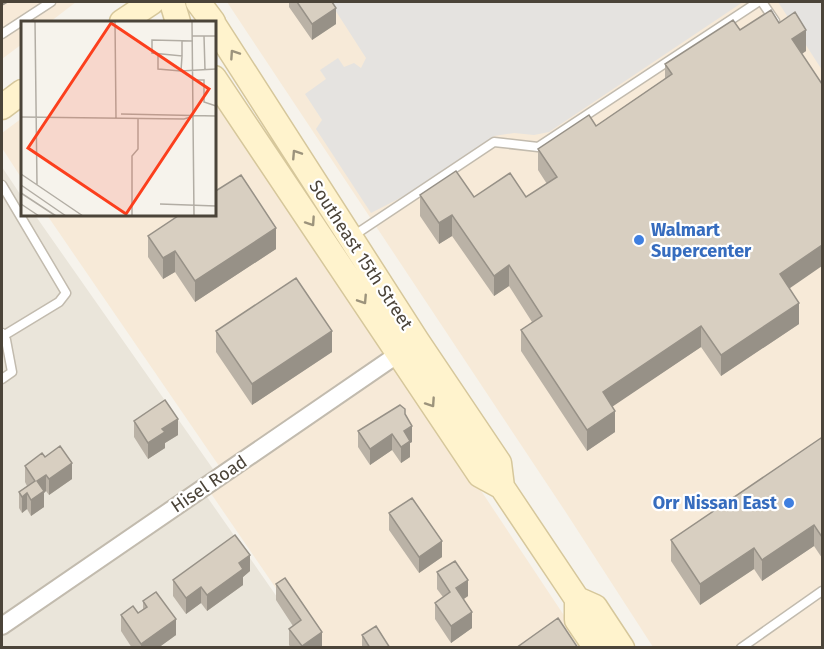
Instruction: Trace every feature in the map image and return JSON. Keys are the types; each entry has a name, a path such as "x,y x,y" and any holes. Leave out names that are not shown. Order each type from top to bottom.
{"main road":[{"path":"124,21 152,2"},
{"path":"172,2 178,21"},
{"name":"Southeast 15th Street","path":"198,2 212,21"},
{"path":"215,21 221,2"},
{"name":"Southeast 15th Street","path":"216,26 341,245 408,347 499,463 502,488 577,600 577,621 596,648"},
{"name":"Southeast 15th Street","path":"216,81 341,245"},
{"name":"Southeast 15th Street","path":"577,600 595,607 622,648"}],"street":[{"name":"Hisel Road","path":"2,626 408,347"}],"lane":[{"path":"22,21 51,2"},
{"path":"341,245 494,142 538,147 760,2 780,29"},
{"path":"2,34 21,22"},
{"path":"2,185 66,293 59,302 2,335 6,340 12,372 2,379"},
{"path":"741,648 822,591"}],"shaded area":[{"path":"2,2 76,2 51,21 21,21 21,45 2,59"},
{"path":"227,2 822,2 822,647 653,647"},
{"path":"330,2 743,2 549,132 534,135 514,133 494,136 406,195 371,213 316,129 322,120 305,94 326,79 320,70 338,58 344,67 354,63 361,68 366,58"},
{"path":"778,2 822,2 822,70 782,8"},
{"path":"216,95 585,647 316,647 210,492 228,479 48,216 216,216"},
{"path":"21,119 21,177 2,148 2,133"},
{"path":"2,167 21,196 21,216 36,216 213,469 196,481 312,647 2,647"}],"building":[{"path":"297,2 332,2 336,8 312,24"},
{"name":"Walmart Supercenter","path":"771,10 779,23 795,12 806,30 792,39 822,84 822,245 780,274 799,303 721,355 701,326 603,392 615,411 587,430 521,330 542,316 509,265 494,276 452,215 439,223 420,195 456,171 474,197 510,173 526,197 557,177 538,149 589,115 596,126 672,74 665,64 733,20 740,30"},
{"path":"241,175 276,228 195,281 175,251 163,258 148,236 178,216 216,216 216,191"},
{"path":"296,278 332,331 252,384 216,331"},
{"path":"165,400 178,419 162,429 165,432 148,443 134,421"},
{"path":"400,405 405,409 405,414 412,426 404,431 410,441 401,447 392,434 370,449 358,431"},
{"name":"Orr Nissan East","path":"821,438 822,537 814,525 762,560 754,548 700,584 671,540"},
{"path":"60,446 72,463 49,479 46,475 37,481 44,491 31,500 27,493 22,497 19,492 35,481 25,466 42,453 45,457"},
{"path":"412,498 442,541 419,557 389,513"},
{"path":"235,535 250,555 239,563 243,569 207,595 201,587 186,598 173,580"},
{"path":"455,561 468,580 456,588 472,612 451,626 435,603 450,592 437,572"},
{"path":"285,578 322,632 302,646 289,629 301,620 276,584"},
{"path":"156,592 176,619 141,644 121,615 133,606 138,613 147,607 143,601"},
{"path":"558,618 578,648 516,648"},
{"path":"376,626 390,648 370,648 362,635"}],"place":[{"name":"Walmart Supercenter","path":"639,240"},
{"name":"Orr Nissan East","path":"789,503"}]}
